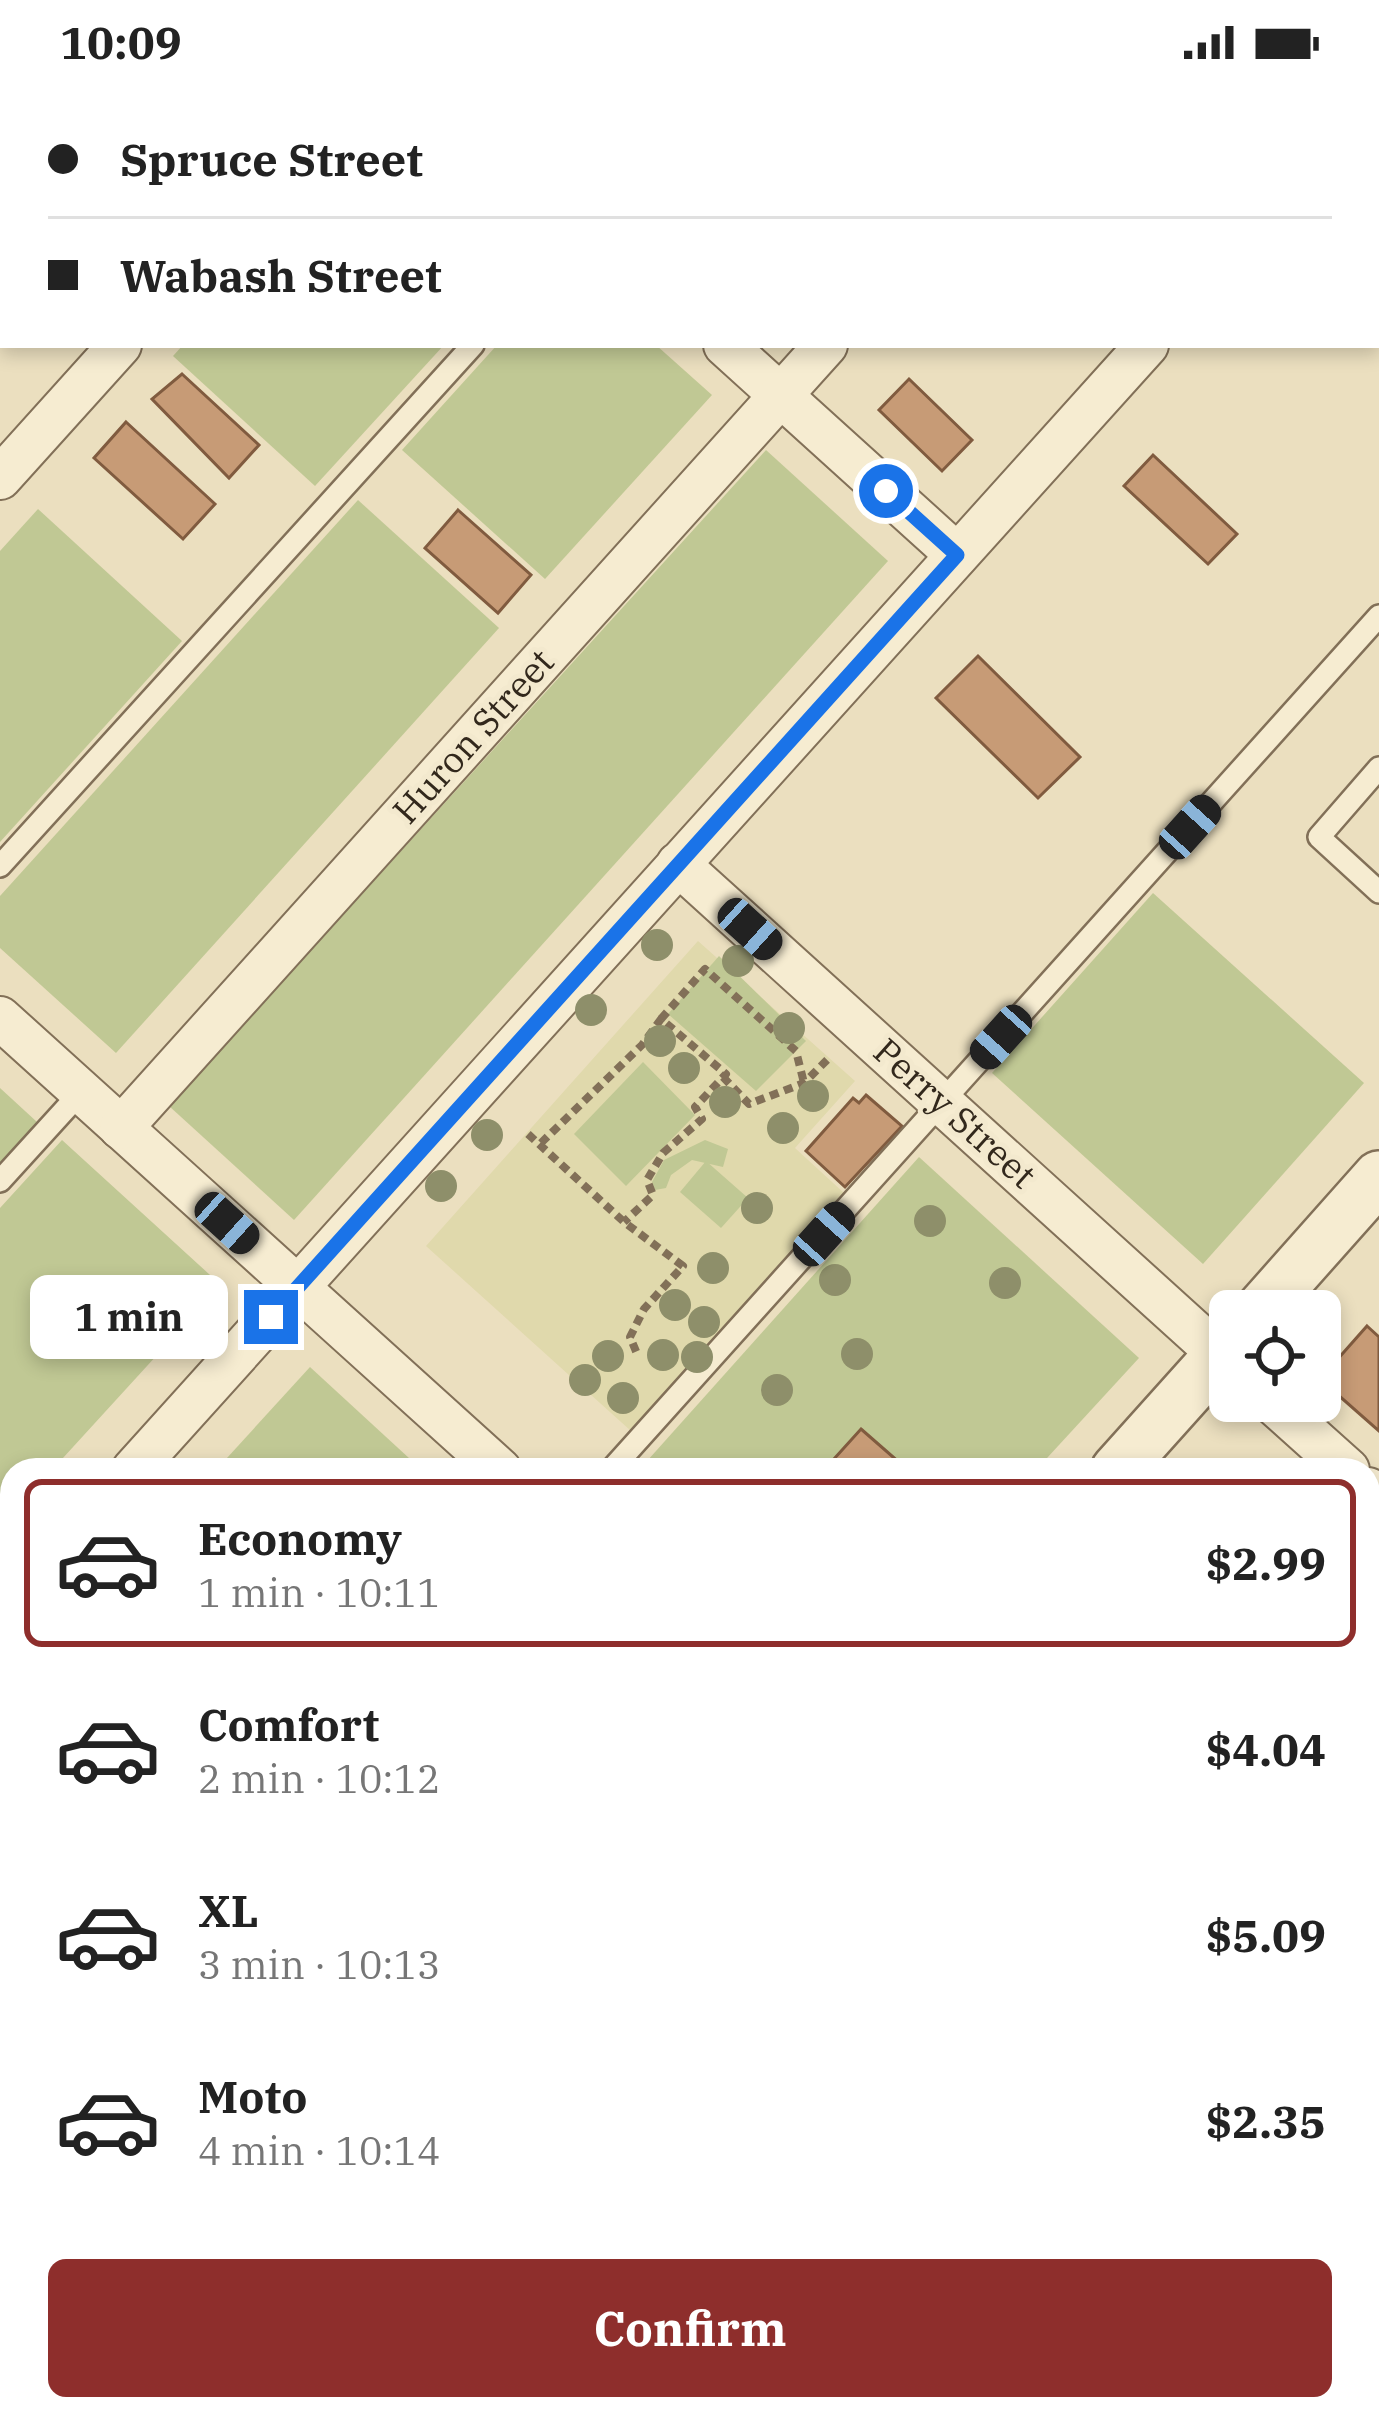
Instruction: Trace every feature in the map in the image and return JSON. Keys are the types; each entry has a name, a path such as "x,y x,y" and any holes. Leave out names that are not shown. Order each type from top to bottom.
{"street":[{"path":"0,478 117,348"},
{"path":"728,348 957,555"},
{"name":"Huron Street","path":"121,1128 823,348"},
{"path":"144,1458 1144,348"},
{"name":"Perry Street","path":"678,864 1209,1338"},
{"path":"0,1018 487,1458"},
{"path":"1279,1290 1379,1177"},
{"path":"1128,1458 1209,1373"},
{"path":"1294,1422 1335,1458"}],"lane":[{"path":"0,866 469,348"},
{"path":"622,1458 1379,616"},
{"path":"1379,768 1319,837 1379,892"},
{"path":"0,1181 81,1092"}],"path":[{"path":"541,1143 642,1045 705,969 796,1052 804,1083"},
{"path":"624,1222 653,1195 647,1180 664,1153 702,1119 695,1107 726,1074 661,1019"},
{"path":"723,1077 749,1104 804,1083 829,1058"},
{"path":"528,1134 624,1222 683,1266 637,1323 630,1337 638,1356"}],"shaded area":[{"path":"698,941 855,1081 795,1148 844,1193 631,1431 426,1246"}],"green space":[{"path":"180,348 441,348 315,486 173,356"},
{"path":"494,348 659,348 712,395 545,579 402,450"},
{"path":"766,450 888,561 294,1220 169,1106"},
{"path":"358,500 499,628 116,1053 0,948 0,896"},
{"path":"38,509 182,641 0,842 0,551"},
{"path":"1153,893 1364,1083 1203,1264 992,1073"},
{"path":"719,956 806,1041 756,1091 668,1014"},
{"path":"643,1062 695,1115 626,1186 574,1134"},
{"path":"0,1088 37,1122 0,1163"},
{"path":"62,1140 221,1285 63,1458 0,1458 0,1208"},
{"path":"705,1140 728,1149 723,1167 692,1160 671,1175 666,1188 655,1190 652,1182 664,1160"},
{"path":"919,1157 1139,1358 1047,1458 650,1458"},
{"path":"706,1161 748,1198 721,1228 680,1192"},
{"path":"310,1367 409,1458 227,1458"}],"building":[{"path":"182,374 259,445 229,478 152,399"},
{"path":"909,379 972,440 942,471 879,410"},
{"path":"126,422 215,504 183,539 94,458"},
{"path":"1153,455 1237,534 1208,564 1124,486"},
{"path":"458,510 531,575 498,613 425,548"},
{"path":"978,656 1080,757 1038,798 936,698"},
{"path":"866,1095 902,1126 845,1187 806,1151 853,1098 859,1103"},
{"path":"1367,1326 1379,1337 1379,1431 1341,1398 1341,1355"},
{"path":"861,1429 894,1458 835,1458"}],"route":[{"path":"271,1317 957,555 886,491"}]}
